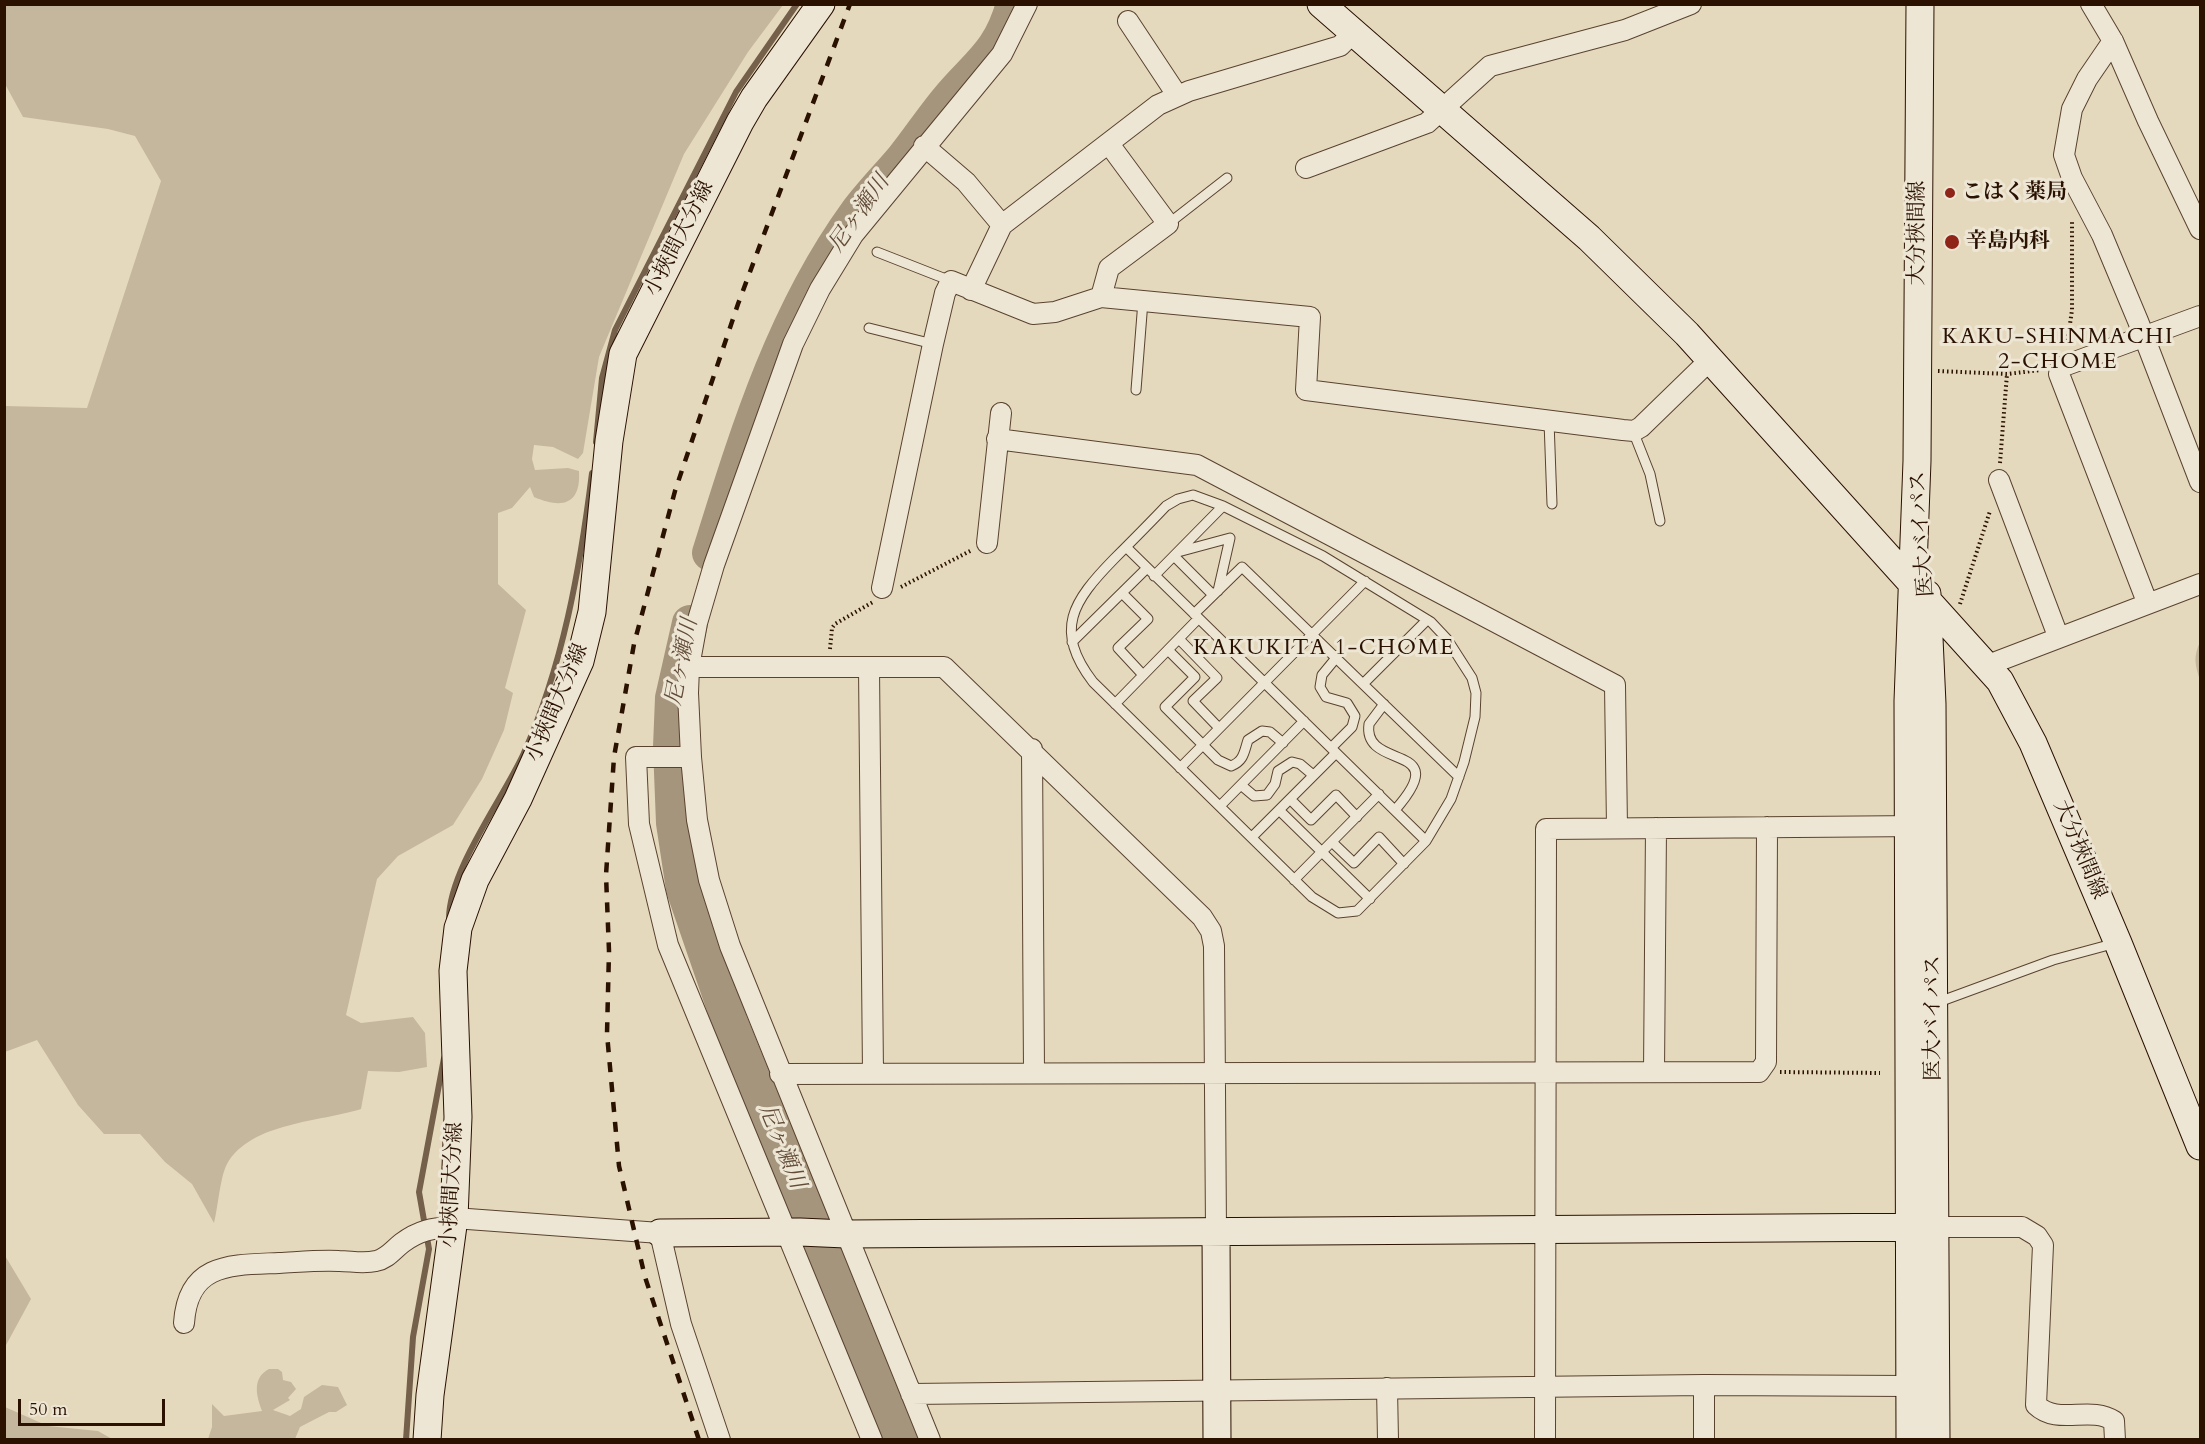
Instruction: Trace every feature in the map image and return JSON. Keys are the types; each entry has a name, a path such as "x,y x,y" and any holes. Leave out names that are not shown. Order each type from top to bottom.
{"main road":[{"name":"小挾間大分線","path":"427,1440 430,1395 454,1223 458,1117 453,970 458,928 475,880 518,799 582,654 592,612 609,441 623,354 745,114 821,4"},
{"name":"大分挾間線","path":"1322,4 1589,238 1710,360 1988,665 2022,719 2118,942 2200,1146"},
{"name":"大分挾間線","path":"1917,461 1920,4"},
{"name":"医大バイパス","path":"1917,461 1919,590 1931,653 1920,826 1922,1227 1936,1440"},
{"name":"医大バイパス","path":"1910,1440 1910,1386 1922,1227 1934,1004 1920,826"},
{"path":"660,1233 1922,1227"},
{"path":"1216,1231 1217,1440"}],"street":[{"path":"930,1440 841,1233 741,977 709,880 684,757 689,666 703,597 793,344 820,289 853,235 1002,54 1027,4"},
{"path":"1306,168 1415,129 1443,109 1478,74 1503,60 1625,30 1691,4"},
{"path":"2091,4 2113,41 2152,130 2200,229"},
{"path":"1128,21 1177,95"},
{"path":"971,290 1002,225 1158,105 1177,95 1340,46 1354,32"},
{"path":"2113,41 2087,79 2072,109 2064,154 2072,178 2102,235 2200,482"},
{"path":"1101,297 1109,268 1168,224 1109,144"},
{"path":"924,146 966,182 1002,225"},
{"path":"882,588 933,344 945,293 951,281 1033,314 1043,314 1101,297 1310,317 1305,390 1633,431 1641,427 1710,360"},
{"path":"2147,602 2059,374 2061,367 2200,316"},
{"path":"987,543 1001,414"},
{"path":"997,439 1197,465 1615,685 1617,828"},
{"path":"1999,480 2058,636"},
{"path":"1988,665 2058,636 2200,584"},
{"path":"689,666 944,667 1032,749 1206,922 1214,946 1216,1231"},
{"path":"869,668 873,1073"},
{"path":"1032,749 1034,1073"},
{"path":"684,757 636,757 639,824 668,945 794,1232 872,1440"},
{"path":"1545,1440 1546,829 1920,826"},
{"path":"780,1074 1759,1072 1766,1062 1767,827"},
{"path":"1654,1072 1656,828"},
{"path":"184,1323 184,1311 193,1290 210,1272 229,1264 332,1260 372,1262 387,1256 402,1243 429,1228 454,1223 660,1233 681,1324 720,1440"},
{"path":"1922,1227 2022,1227 2037,1236 2043,1245 2036,1405 2045,1413 2058,1415 2103,1414 2114,1421 2115,1440"},
{"path":"1704,1385 1704,1440"},
{"path":"911,1394 1545,1386 1910,1386"},
{"path":"1387,1388 1388,1440"}],"lane":[{"path":"1168,224 1227,178"},
{"path":"877,252 951,281"},
{"path":"1136,390 1143,301"},
{"path":"869,328 933,344"},
{"path":"1549,421 1552,504"},
{"path":"1633,431 1650,474 1660,521"},
{"path":"1198,496 1223,506 1340,565 1441,630 1465,664 1476,693 1475,717 1459,777 1443,816 1426,841 1357,911 1338,913 1318,903 1115,704 1079,665 1072,642 1071,623 1082,596 1126,548 1166,506 1178,499 1198,496"},
{"path":"1154,576 1223,506"},
{"path":"1175,554 1230,538 1216,593"},
{"path":"1126,548 1426,841"},
{"path":"1175,554 1216,593"},
{"path":"1115,704 1179,639 1216,593 1242,567 1459,777"},
{"path":"1072,642 1147,568"},
{"path":"1180,768 1365,581"},
{"path":"1122,592 1148,619 1118,648 1143,675"},
{"path":"1363,684 1427,620"},
{"path":"1179,639 1217,678 1193,702 1220,728"},
{"path":"1168,650 1195,677 1165,707 1224,764 1231,766 1242,759 1248,740 1258,732 1270,732 1282,743"},
{"path":"1252,837 1313,775 1352,727 1355,716 1347,703 1326,697 1320,687 1322,675 1336,658"},
{"path":"1384,704 1370,724 1373,744 1381,752 1406,759 1414,770 1416,778 1415,787 1395,810"},
{"path":"1220,806 1304,722"},
{"path":"1241,785 1254,796 1267,795 1275,784 1278,771 1292,762 1300,764 1313,775"},
{"path":"1294,880 1379,794"},
{"path":"1290,799 1311,820 1336,795 1357,817"},
{"path":"1279,810 1370,899"},
{"path":"1332,842 1354,863 1379,837 1404,864"},
{"path":"1934,1004 2053,960 2118,942"}],"path":[{"path":"1931,370 2007,374 2061,367 2072,310 2074,250 2071,212"},
{"path":"1759,1072 1880,1073"}],"shaded area":[{"path":"5,4 783,5 748,52 684,154 599,357 583,453 578,459 553,447 534,445 532,459 535,470 568,468 579,471 577,491 568,501 553,503 534,497 530,487 512,508 498,513 498,584 526,610 505,688 513,693 504,730 482,779 453,825 398,856 377,879 346,1015 361,1023 413,1017 425,1033 427,1067 399,1072 368,1071 361,1109 269,1132 238,1150 227,1164 214,1223 192,1184 165,1162 140,1134 104,1134 78,1105 37,1040 5,1052 5,406 87,408 161,181 135,136 108,129 23,117 5,84"},
{"path":"2200,642 2200,680 2196,652"},
{"path":"4,1254 31,1299 5,1347 4,1347"},
{"path":"269,1369 278,1369 282,1372 283,1380 291,1382 296,1389 288,1398 290,1400 273,1410 290,1416 301,1409 304,1397 322,1385 338,1387 347,1405 300,1427 295,1439 208,1439 212,1427 212,1404 224,1416 262,1411 257,1387 260,1377"},
{"path":"5,1407 48,1426 98,1431 112,1439 5,1439"}],"waterway":[{"path":"596,442 602,378 615,330 736,92 797,4"},
{"name":"尼ヶ瀬川","path":"710,553 753,420 788,334 808,293 831,252 857,213 904,158 948,100 995,47 1014,4"},
{"path":"449,919 451,900 467,857 523,755 549,687 568,617 582,545 592,473"},
{"name":"尼ヶ瀬川","path":"690,623 673,698 671,747 674,823 684,889 730,1023 901,1440"},
{"path":"406,1440 413,1337 429,1249 419,1192 444,1058"}],"railway":[{"path":"699,1440 645,1277 619,1166 607,1034 609,951 606,875 614,757 634,644 675,491 738,304 850,4"}],"place":[{"name":"こはく薬局","path":"1950,193"},
{"name":"辛島内科","path":"1952,242"}],"district":[{"name":"KAKU-SHINMACHI 2-CHOME","path":"2058,350"},
{"name":"KAKUKITA 1-CHOME","path":"1324,649"}]}
